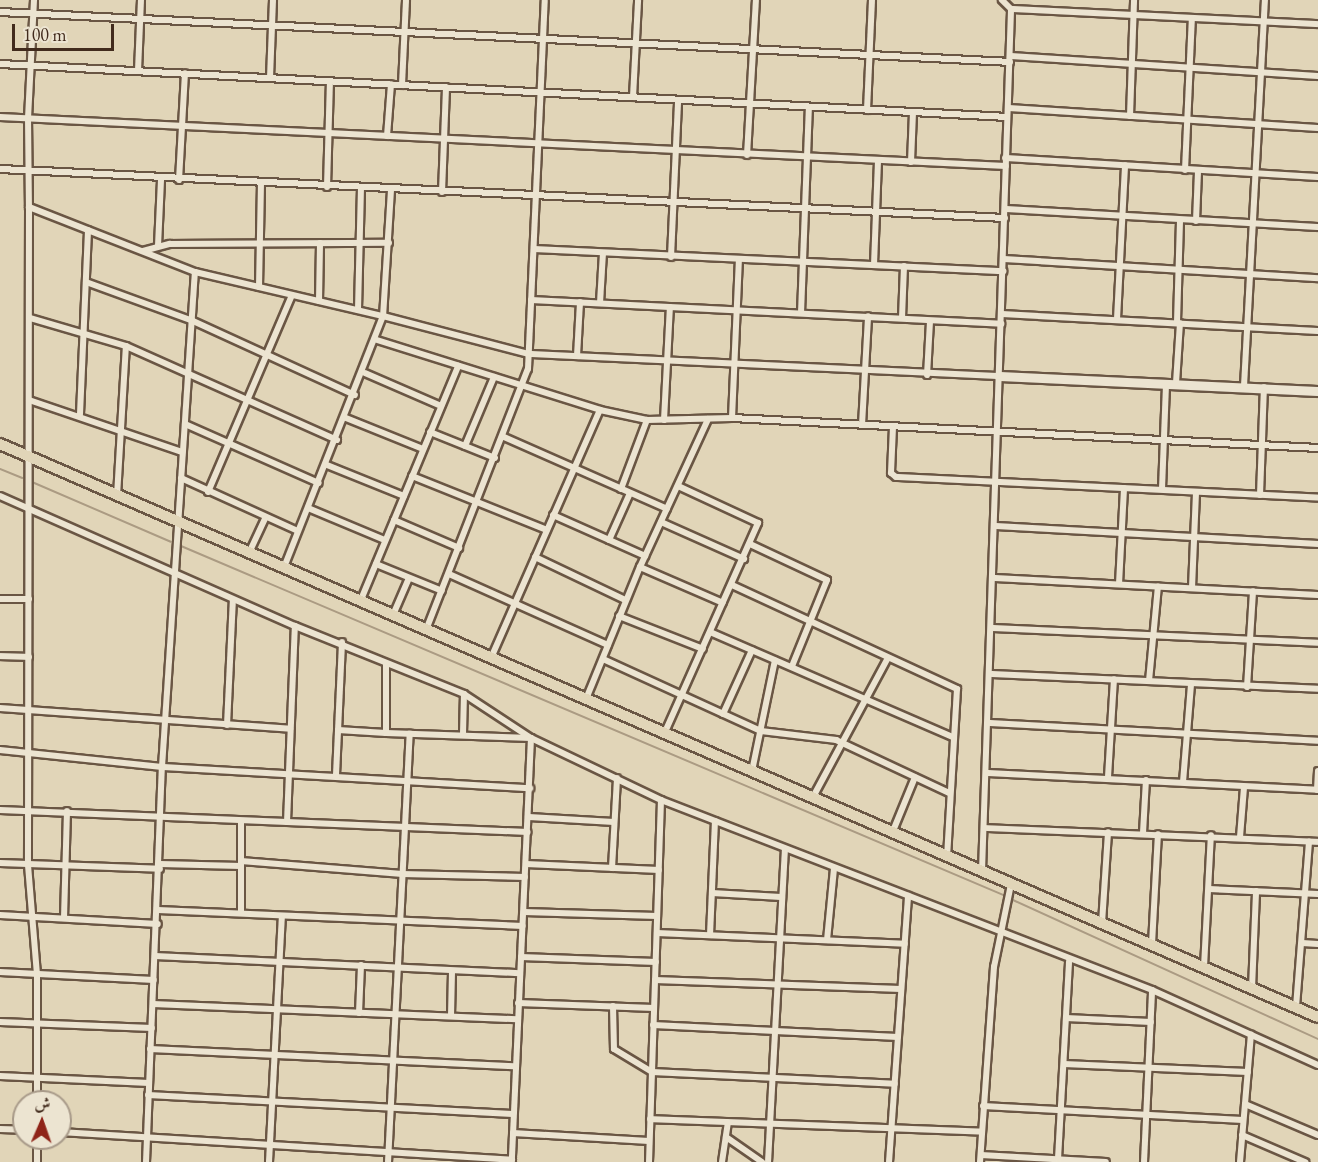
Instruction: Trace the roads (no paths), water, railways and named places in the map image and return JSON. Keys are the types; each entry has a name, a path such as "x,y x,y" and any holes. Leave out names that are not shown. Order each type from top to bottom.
{"main road":[{"path":"0,444 360,602 813,796 893,831 947,858 982,871 1318,1017"}],"street":[{"path":"34,0 27,172 30,318 27,510 30,752 28,865 37,974 37,1090"},
{"path":"138,71 141,0"},
{"path":"270,78 273,0"},
{"path":"402,85 406,0"},
{"path":"426,630 523,386 529,354 545,0"},
{"path":"633,97 638,0"},
{"path":"747,155 756,0"},
{"path":"867,110 872,0"},
{"path":"1002,0 1011,9 1318,24"},
{"path":"1130,116 1134,0"},
{"path":"1244,386 1252,273 1265,0"},
{"path":"982,871 992,674 1011,9"},
{"path":"0,12 869,55 1131,63 1318,76"},
{"path":"1185,170 1192,18"},
{"path":"0,64 1007,117"},
{"path":"179,180 185,73"},
{"path":"327,187 330,81"},
{"path":"387,136 391,84"},
{"path":"442,192 446,87"},
{"path":"671,257 678,100"},
{"path":"801,313 809,107"},
{"path":"1008,108 1318,128"},
{"path":"911,162 913,112"},
{"path":"0,117 1005,166"},
{"path":"1005,158 1318,177"},
{"path":"874,265 878,161"},
{"path":"1117,319 1125,165"},
{"path":"0,169 361,189 1005,218"},
{"path":"1196,221 1198,171"},
{"path":"158,246 161,179"},
{"path":"259,287 261,184"},
{"path":"358,310 361,189"},
{"path":"283,568 346,418 377,340 384,316 391,190"},
{"path":"29,207 195,272 384,316 529,354 735,366 927,375 1171,382 1318,391"},
{"path":"1005,209 1123,215 1180,221 1254,222 1318,227"},
{"path":"1162,489 1164,442 1178,323 1177,269 1180,221"},
{"path":"80,414 88,230"},
{"path":"320,243 320,301"},
{"path":"143,251 158,246 388,243"},
{"path":"534,249 1003,271"},
{"path":"600,303 603,253"},
{"path":"1004,259 1318,278"},
{"path":"732,418 740,260"},
{"path":"902,318 904,266"},
{"path":"146,1162 158,924 162,767 195,272"},
{"path":"86,282 193,321 355,395"},
{"path":"208,492 292,294"},
{"path":"531,300 1001,324"},
{"path":"577,356 580,302"},
{"path":"664,420 670,307"},
{"path":"1002,314 1318,331"},
{"path":"862,425 868,316"},
{"path":"30,318 126,346 188,371 247,402 337,440"},
{"path":"927,375 930,321"},
{"path":"377,340 600,410 647,420 732,418 1164,442 1318,448"},
{"path":"117,496 126,346"},
{"path":"360,602 458,366"},
{"path":"364,373 441,406"},
{"path":"465,446 494,377"},
{"path":"1260,495 1264,387"},
{"path":"29,400 80,414 182,452"},
{"path":"491,658 600,410"},
{"path":"346,418 423,449"},
{"path":"586,699 625,600 708,419"},
{"path":"621,489 647,420"},
{"path":"185,424 319,483"},
{"path":"892,426 893,476 1318,498"},
{"path":"430,432 495,458"},
{"path":"504,437 667,509"},
{"path":"327,465 404,496"},
{"path":"412,476 547,530"},
{"path":"181,478 298,531"},
{"path":"665,732 744,559 757,520 678,486"},
{"path":"1119,584 1124,488"},
{"path":"1192,588 1196,492"},
{"path":"609,540 630,493"},
{"path":"0,496 27,510 176,571 233,600 295,626 342,642 386,664 464,694 531,738 661,800 1069,961 1152,990 1318,1065"},
{"path":"308,508 385,540"},
{"path":"554,515 645,556"},
{"path":"249,553 265,518"},
{"path":"394,520 459,548"},
{"path":"661,522 744,559"},
{"path":"996,526 1318,544"},
{"path":"750,544 825,577 828,583 792,666"},
{"path":"535,557 625,600"},
{"path":"376,564 442,591"},
{"path":"640,567 723,603"},
{"path":"449,574 608,645"},
{"path":"393,615 409,578"},
{"path":"995,579 1318,595"},
{"path":"732,585 957,689 947,858"},
{"path":"1149,681 1158,586"},
{"path":"1247,687 1253,591"},
{"path":"0,599 29,599"},
{"path":"227,725 233,600"},
{"path":"619,616 703,649"},
{"path":"287,822 295,626"},
{"path":"993,628 1154,634 1318,644"},
{"path":"710,632 867,697 953,737"},
{"path":"336,775 342,642"},
{"path":"723,714 752,650"},
{"path":"0,656 29,657"},
{"path":"813,796 888,658"},
{"path":"603,659 761,731 841,742 949,794"},
{"path":"752,771 775,660"},
{"path":"386,664 386,733"},
{"path":"992,674 1318,689"},
{"path":"1108,777 1114,679"},
{"path":"1183,782 1185,732 1191,684"},
{"path":"463,734 464,694"},
{"path":"0,708 290,729"},
{"path":"990,723 1318,741"},
{"path":"338,730 531,738"},
{"path":"388,1162 410,734"},
{"path":"72,1133 513,1161 514,1066 529,818 531,738"},
{"path":"0,750 162,767 336,775 530,788"},
{"path":"988,773 1108,777 1318,790 1318,771"},
{"path":"893,831 915,777"},
{"path":"612,868 617,778"},
{"path":"1143,833 1146,780"},
{"path":"1240,837 1244,787"},
{"path":"649,1162 661,800"},
{"path":"0,810 528,832"},
{"path":"64,918 67,811"},
{"path":"529,818 614,822"},
{"path":"240,821 241,914"},
{"path":"710,935 714,821"},
{"path":"985,828 1211,835 1318,842"},
{"path":"1102,923 1108,832"},
{"path":"1152,944 1158,834"},
{"path":"1204,967 1211,835"},
{"path":"1296,1007 1309,842"},
{"path":"768,1162 776,1032 778,938 785,849"},
{"path":"0,863 66,866 241,864 402,874 525,877"},
{"path":"526,864 659,870"},
{"path":"827,940 834,870"},
{"path":"1011,884 1000,933 980,1158 1106,1162"},
{"path":"1209,889 1318,894"},
{"path":"1252,988 1256,891"},
{"path":"712,893 781,897"},
{"path":"889,1162 908,896"},
{"path":"158,910 523,926"},
{"path":"524,912 657,916"},
{"path":"0,915 158,924"},
{"path":"269,1162 282,916"},
{"path":"657,933 904,944"},
{"path":"1302,943 1318,944"},
{"path":"155,956 520,973"},
{"path":"521,957 656,962"},
{"path":"1058,1159 1069,961"},
{"path":"359,1012 361,965"},
{"path":"451,1016 452,971"},
{"path":"0,972 154,980"},
{"path":"655,980 901,989"},
{"path":"1144,1162 1152,990"},
{"path":"518,1003 654,1008"},
{"path":"153,1004 517,1019"},
{"path":"613,1006 614,1049 652,1071 895,1084"},
{"path":"1066,1018 1151,1022"},
{"path":"0,1022 152,1028"},
{"path":"653,1025 898,1037"},
{"path":"1240,1162 1251,1034"},
{"path":"150,1049 514,1066"},
{"path":"1064,1064 1248,1072"},
{"path":"0,1076 149,1083"},
{"path":"148,1095 513,1114"},
{"path":"1245,1104 1318,1135"},
{"path":"983,1106 1243,1120"},
{"path":"650,1119 982,1132"},
{"path":"722,1162 728,1122"},
{"path":"513,1133 649,1141"},
{"path":"1242,1135 1305,1162"},
{"path":"726,1137 762,1162"}],"waterway":[{"path":"0,469 22,478"},
{"path":"32,482 171,542"},
{"path":"181,546 1003,895"},
{"path":"1013,900 1318,1039"}]}
